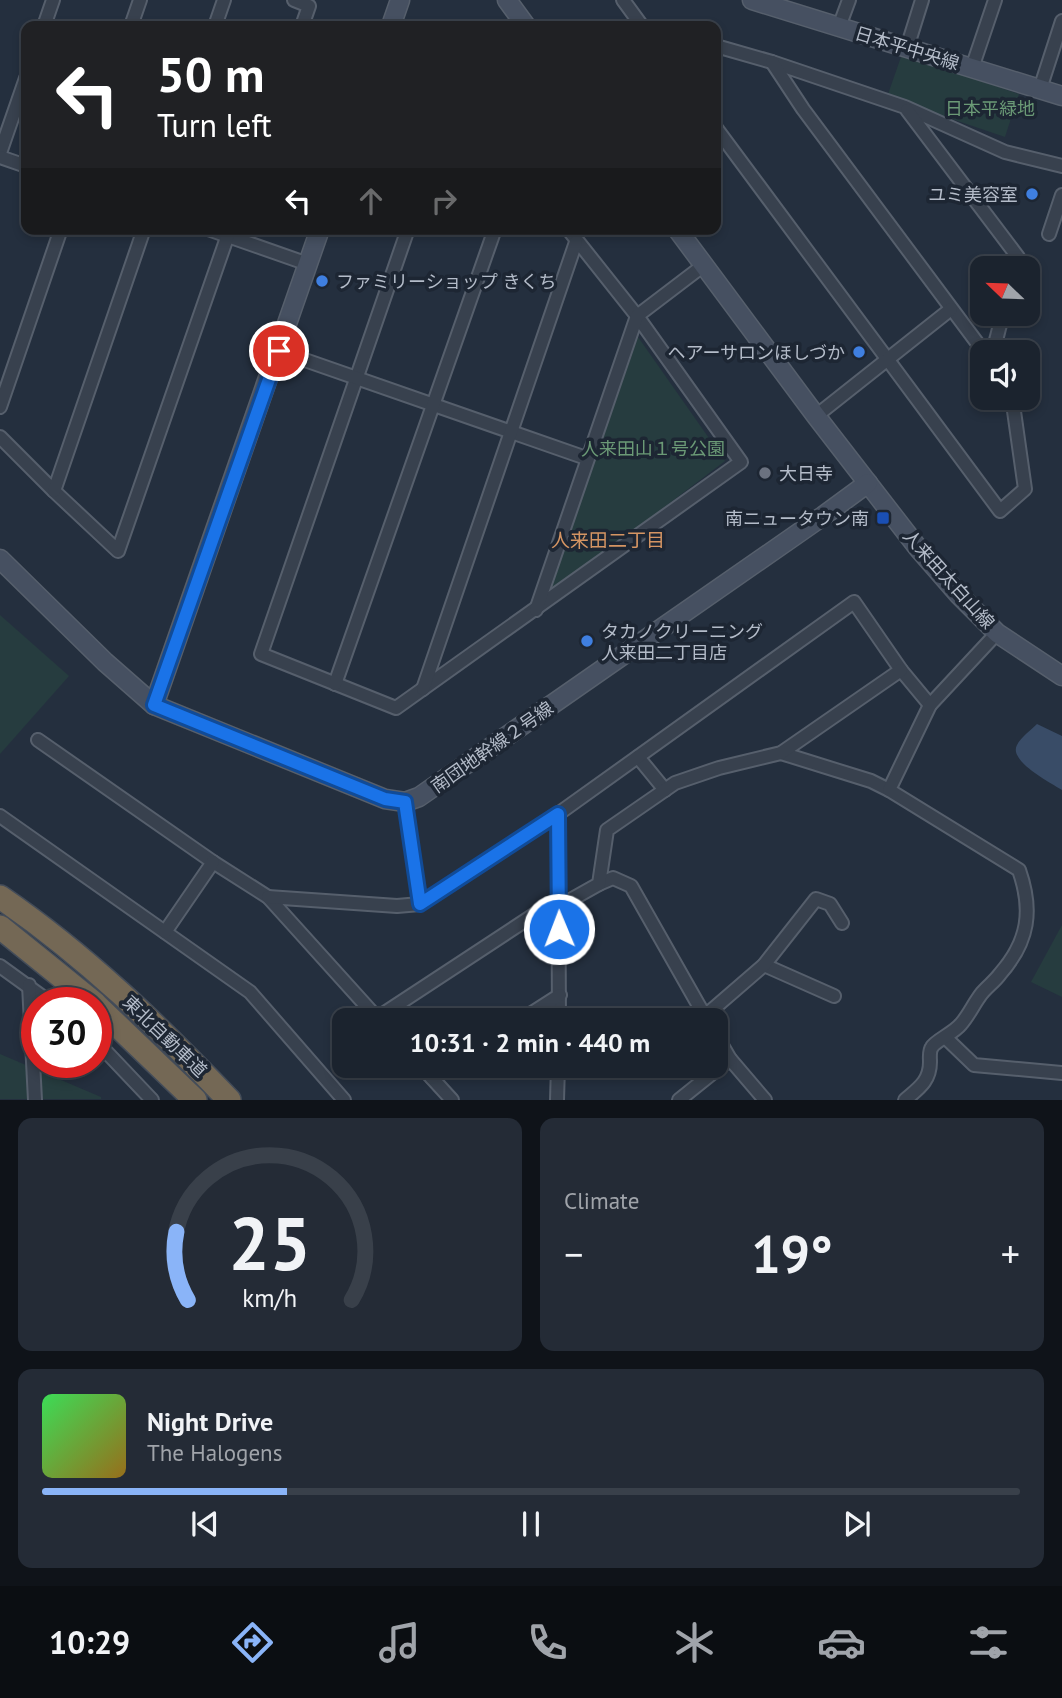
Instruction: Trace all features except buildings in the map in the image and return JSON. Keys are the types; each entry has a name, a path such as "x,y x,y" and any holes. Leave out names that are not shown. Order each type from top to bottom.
{"highway":[{"name":"東北自動車道","path":"0,897 85,961 141,1010 229,1100"},
{"name":"東北自動車道","path":"0,927 74,987"},
{"name":"東北自動車道","path":"112,1020 195,1100"}],"street":[{"path":"46,21 53,0"},
{"path":"133,21 140,0"},
{"path":"217,21 224,0"},
{"path":"294,0 309,6 304,21"},
{"path":"393,21 400,0"},
{"path":"507,0 522,21"},
{"path":"622,0 638,21"},
{"name":"日本平中央線","path":"752,0 776,3 839,27 1062,96"},
{"path":"839,27 849,0"},
{"path":"907,48 922,0"},
{"path":"972,68 995,0"},
{"path":"1040,89 1062,21"},
{"path":"721,47 905,107 1005,152 1062,166"},
{"path":"772,62 803,109 975,340"},
{"path":"21,93 0,155 21,164"},
{"path":"905,107 1017,256"},
{"path":"721,135 1000,510 1025,489 1014,410"},
{"path":"1049,234 1062,195"},
{"path":"0,407 59,235"},
{"path":"54,491 142,235"},
{"path":"0,437 118,551 228,235"},
{"path":"234,235 308,264"},
{"path":"154,705 318,235"},
{"path":"406,235 261,654 396,708 741,462 637,316 572,235"},
{"path":"335,684 493,235"},
{"name":"人来田太白山線","path":"682,235 868,483 958,595 997,632 930,705 889,790"},
{"path":"423,689 576,242"},
{"path":"535,610 637,316 704,265"},
{"path":"816,416 951,309"},
{"path":"279,351 586,458"},
{"name":"南団地幹線２号線","path":"405,802 419,797 868,483"},
{"path":"0,559 105,662 154,705 385,799 405,802 420,904"},
{"path":"268,897 397,906 420,904 558,814 854,602 901,670 930,705"},
{"path":"997,632 1062,676"},
{"path":"599,884 607,830 675,783 719,768 781,753 901,670"},
{"path":"38,740 213,862 268,897 368,1008"},
{"path":"781,753 871,781 1019,870 1028,911 1024,937 1002,972 982,993 961,1024 946,1038 936,1041 930,1049 927,1081 905,1100"},
{"path":"638,757 665,790"},
{"path":"558,814 559,1008"},
{"path":"0,817 250,992 344,1100"},
{"path":"165,932 213,862"},
{"path":"395,1008 558,903 613,878 631,886 700,1008"},
{"path":"717,1008 764,965 816,900 830,904 842,923"},
{"path":"764,965 834,996"},
{"path":"0,966 31,987"},
{"path":"29,985 34,1100"},
{"path":"540,1008 560,995"},
{"path":"946,1038 974,1065 1062,1073"},
{"path":"728,1056 765,1100"},
{"path":"112,1058 152,1100"},
{"path":"679,1100 730,1059"},
{"path":"432,1078 452,1100"},
{"path":"557,1100 558,1078"}],"green space":[{"name":"日本平緑地","path":"902,54 1019,94 1005,137 887,97"},
{"name":"人来田山１号公園","path":"638,337 725,461 554,591 550,588"},
{"path":"0,615 69,676 0,754"},
{"path":"1062,925 1062,997 1031,982"},
{"path":"0,1054 21,1063 21,1078 56,1078 101,1097 101,1099 0,1099"}],"water":[{"path":"1037,724 1062,736 1062,790 1032,771 1016,751 1021,739"}],"place":[{"name":"ユミ美容室","path":"1032,194"},
{"name":"ファミリーショップ きくち","path":"322,281"},
{"name":"ヘアーサロンほしづか","path":"859,352"},
{"name":"大日寺","path":"765,473"},
{"name":"南ニュータウン南","path":"883,518"},
{"name":"タカノクリーニング 人来田二丁目店","path":"587,641"}],"district":[{"name":"人来田二丁目","path":"608,540"}],"route":[{"path":"279,351 154,705 385,799 405,802 420,904 558,814 559,929"}]}
